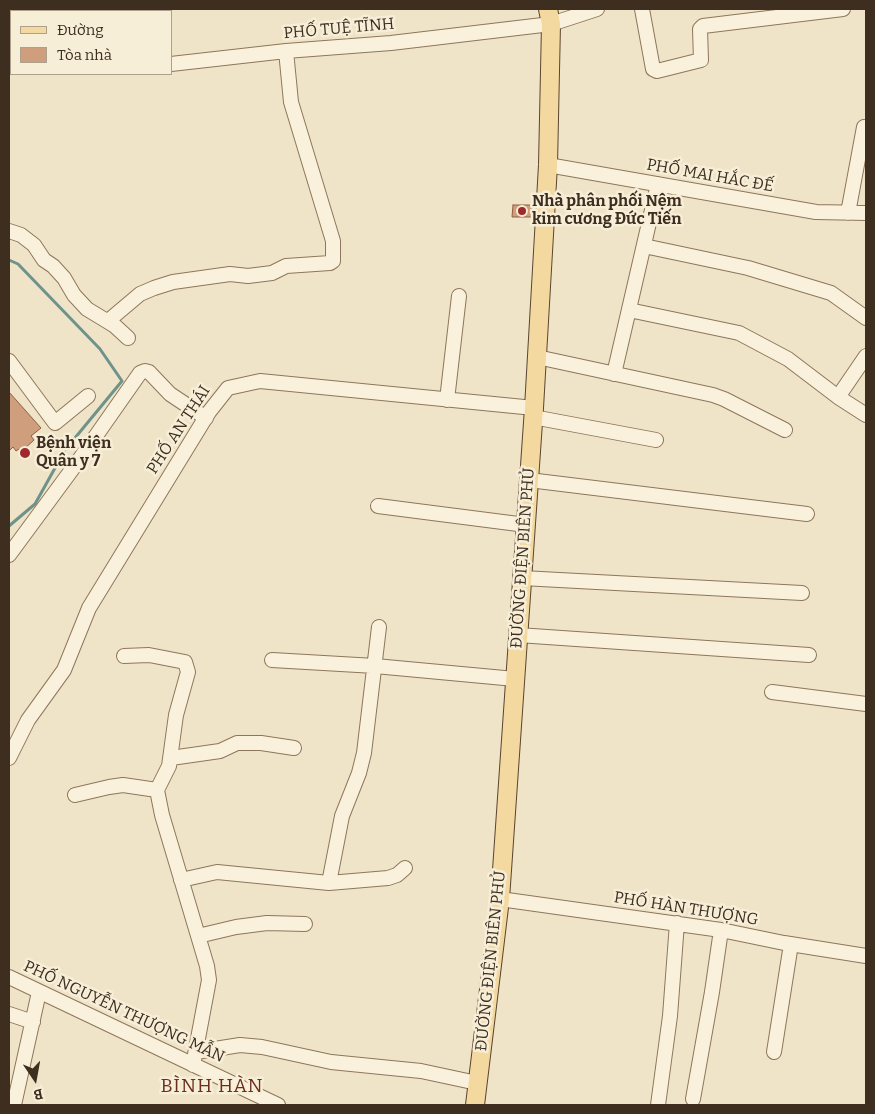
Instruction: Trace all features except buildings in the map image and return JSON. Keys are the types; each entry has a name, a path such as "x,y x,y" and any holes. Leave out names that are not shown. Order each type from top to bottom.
{"main road":[{"name":"ĐƯỜNG ĐIỆN BIÊN PHỦ","path":"475,1105 500,900 526,525 548,165 549,16"}],"street":[{"name":"PHỐ TUỆ TĨNH","path":"172,64 286,51 391,43 597,9"},
{"path":"642,9 653,69 657,71 701,60 700,29 703,26 843,9"},
{"path":"108,321 140,294 172,282 230,274 248,276 272,272 286,266 330,263 333,261 333,240 291,102 286,51"},
{"path":"860,214 864,127"},
{"name":"PHỐ MAI HẮC ĐẾ","path":"548,165 816,212 860,214"},
{"path":"614,374 658,184"},
{"path":"9,231 21,236 34,245 44,260 53,266 64,278 74,295 87,309 108,321 128,338"},
{"path":"644,246 748,268 831,294 866,318"},
{"path":"447,400 459,296"},
{"path":"629,310 739,333 788,359 838,397 866,415"},
{"path":"838,397 866,356"},
{"path":"537,357 724,399 784,430"},
{"path":"9,361 55,423 88,396"},
{"path":"9,555 140,373 149,372 170,394 206,418"},
{"name":"PHỐ AN THÁI","path":"9,758 28,720 64,670 89,608 206,418 228,388 260,381 447,400 533,413 656,440"},
{"path":"529,480 807,514"},
{"path":"378,506 526,525"},
{"path":"522,578 802,593"},
{"path":"329,883 342,816 359,773 364,752 379,627"},
{"path":"518,634 809,655"},
{"path":"124,656 149,655 185,662 188,672 176,715 169,766 157,790 162,815 207,966 209,980 195,1058 240,1045 262,1047 331,1062 421,1071 477,1083"},
{"path":"272,660 375,666 515,679"},
{"path":"772,692 866,704"},
{"path":"171,758 220,750 237,743 261,743 294,748"},
{"path":"76,795 123,785 157,790"},
{"path":"181,880 217,872 329,883 388,878 397,875 405,868"},
{"name":"PHỐ HÀN THƯỢNG","path":"500,900 721,930 866,956"},
{"path":"198,936 236,927 267,923 305,924"},
{"path":"658,1105 670,1016 677,924"},
{"path":"693,1099 721,930"},
{"path":"774,1052 791,944"},
{"name":"PHỐ NGUYỄN THƯỢNG MẪN","path":"9,977 39,992 195,1058 278,1105"},
{"path":"14,1105 39,992"},
{"path":"9,1014 32,1022"}],"waterway":[{"path":"9,260 18,264 100,349 122,381 65,450 35,504 9,526"}],"place":[{"name":"Nhà phân phối Nệm kim cương Đức Tiến","path":"522,211"},
{"name":"Bệnh viện Quân y 7","path":"25,453"}],"district":[{"name":"BÌNH HÀN","path":"212,1087"}]}
